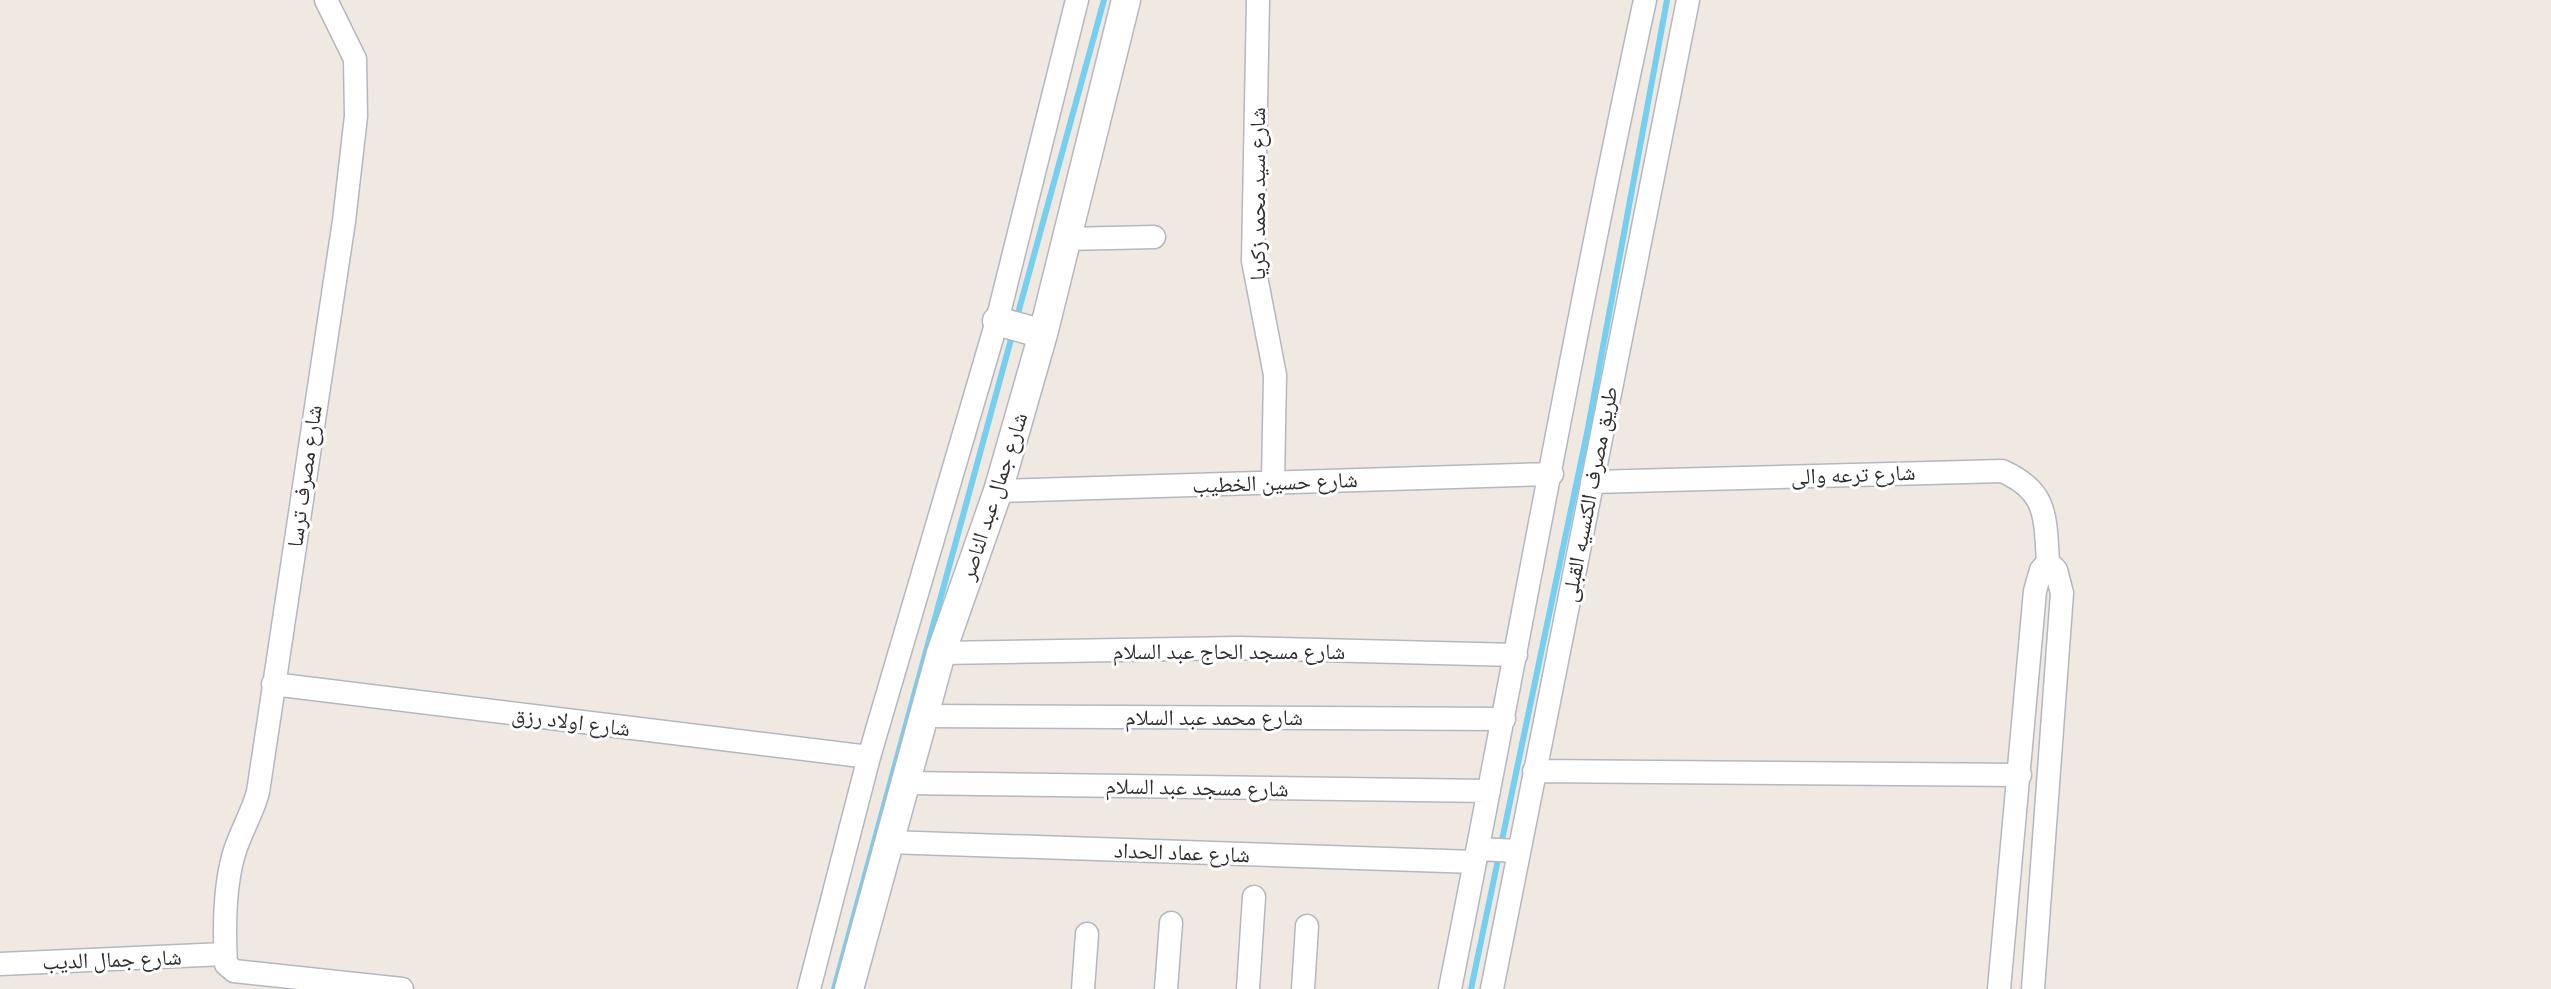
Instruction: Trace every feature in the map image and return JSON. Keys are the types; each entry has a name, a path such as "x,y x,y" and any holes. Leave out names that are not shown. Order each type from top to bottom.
{"street":[{"name":"شارع مصرف ترسا","path":"225,954 229,878 233,854 252,816 258,792 344,221 356,116 355,59 326,0"},
{"name":"شارع جمال عبد الناصر","path":"809,989 869,757 1001,322 1077,0"},
{"name":"شارع جمال عبد الناصر","path":"849,989 941,653 998,491 1126,0"},
{"name":"شارع سيد محمد زكريا","path":"1258,0 1253,261 1275,375 1273,482"},
{"name":"طريق مصرف الكنسيه القبلى","path":"1450,989 1552,474 1595,233 1645,0"},
{"name":"طريق مصرف الكنسيه القبلى","path":"1492,989 1688,0"},
{"path":"1066,239 1154,237"},
{"path":"1001,322 1038,332"},
{"name":"شارع ترعه والى","path":"1592,482 2002,471 2022,480 2037,496 2045,516 2048,562 2035,591 1999,989"},
{"name":"شارع حسين الخطيب","path":"998,491 1552,474"},
{"name":"شارع ترعه والى","path":"2033,989 2062,593 2056,570 2048,562"},
{"name":"شارع مسجد الحاج عبد السلام","path":"941,653 1238,648 1516,655"},
{"name":"شارع اولاد رزق","path":"273,684 869,757"},
{"name":"شارع محمد عبد السلام","path":"923,716 1504,719"},
{"path":"1534,771 2020,775"},
{"name":"شارع مسجد عبد السلام","path":"905,783 1489,791"},
{"name":"شارع عماد الحداد","path":"888,842 1477,856 1518,851"},
{"path":"1248,989 1254,897"},
{"path":"1166,989 1171,923"},
{"path":"1303,989 1307,926"},
{"path":"1083,989 1087,934"},
{"path":"225,954 226,964 234,971 402,989"},
{"name":"شارع جمال الديب","path":"0,964 225,954"}],"waterway":[{"path":"1017,317 1104,0"},
{"path":"1501,845 1588,428 1667,0"},
{"path":"834,989 1013,332"},
{"path":"1471,989 1499,855"}]}
